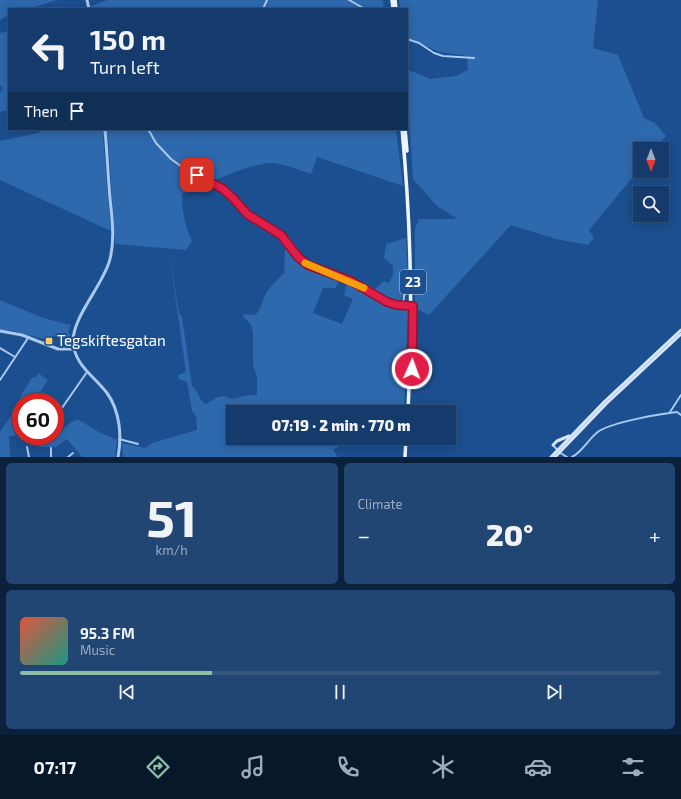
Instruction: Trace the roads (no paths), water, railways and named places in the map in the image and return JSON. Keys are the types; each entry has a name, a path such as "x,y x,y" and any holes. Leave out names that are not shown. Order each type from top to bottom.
{"main road":[{"name":"23","path":"404,130 412,306"},
{"name":"23","path":"404,130 412,245 409,405"},
{"path":"555,457 571,435 637,370 681,330"},
{"path":"551,457 681,334"},
{"path":"554,445 558,440 571,435"},
{"path":"406,457 407,445"}],"street":[{"path":"349,0 363,8"},
{"path":"408,39 419,43 434,53 443,56 474,58"},
{"path":"105,130 113,230 112,250 106,270 76,328 74,336 74,349 78,360 86,372 111,400 117,415 119,439 118,457"},
{"path":"149,130 156,143 171,159 182,167 227,192 247,214 281,235 304,262 351,281 387,302 412,306"},
{"path":"403,305 404,296 409,286 411,274"},
{"path":"0,331 29,337 58,349 74,349"},
{"path":"0,380 29,337"},
{"path":"0,348 15,357"},
{"path":"64,405 86,372"},
{"path":"669,413 681,395"},
{"path":"572,457 593,436 604,429 631,420 669,413 677,412 681,415"},
{"path":"119,439 138,444"},
{"path":"554,445 558,451 567,457"},
{"path":"27,446 29,457"},
{"path":"51,448 51,457"},
{"path":"68,457 73,453"}],"place":[{"name":"Tegskiftesgatan","path":"49,341"}]}
